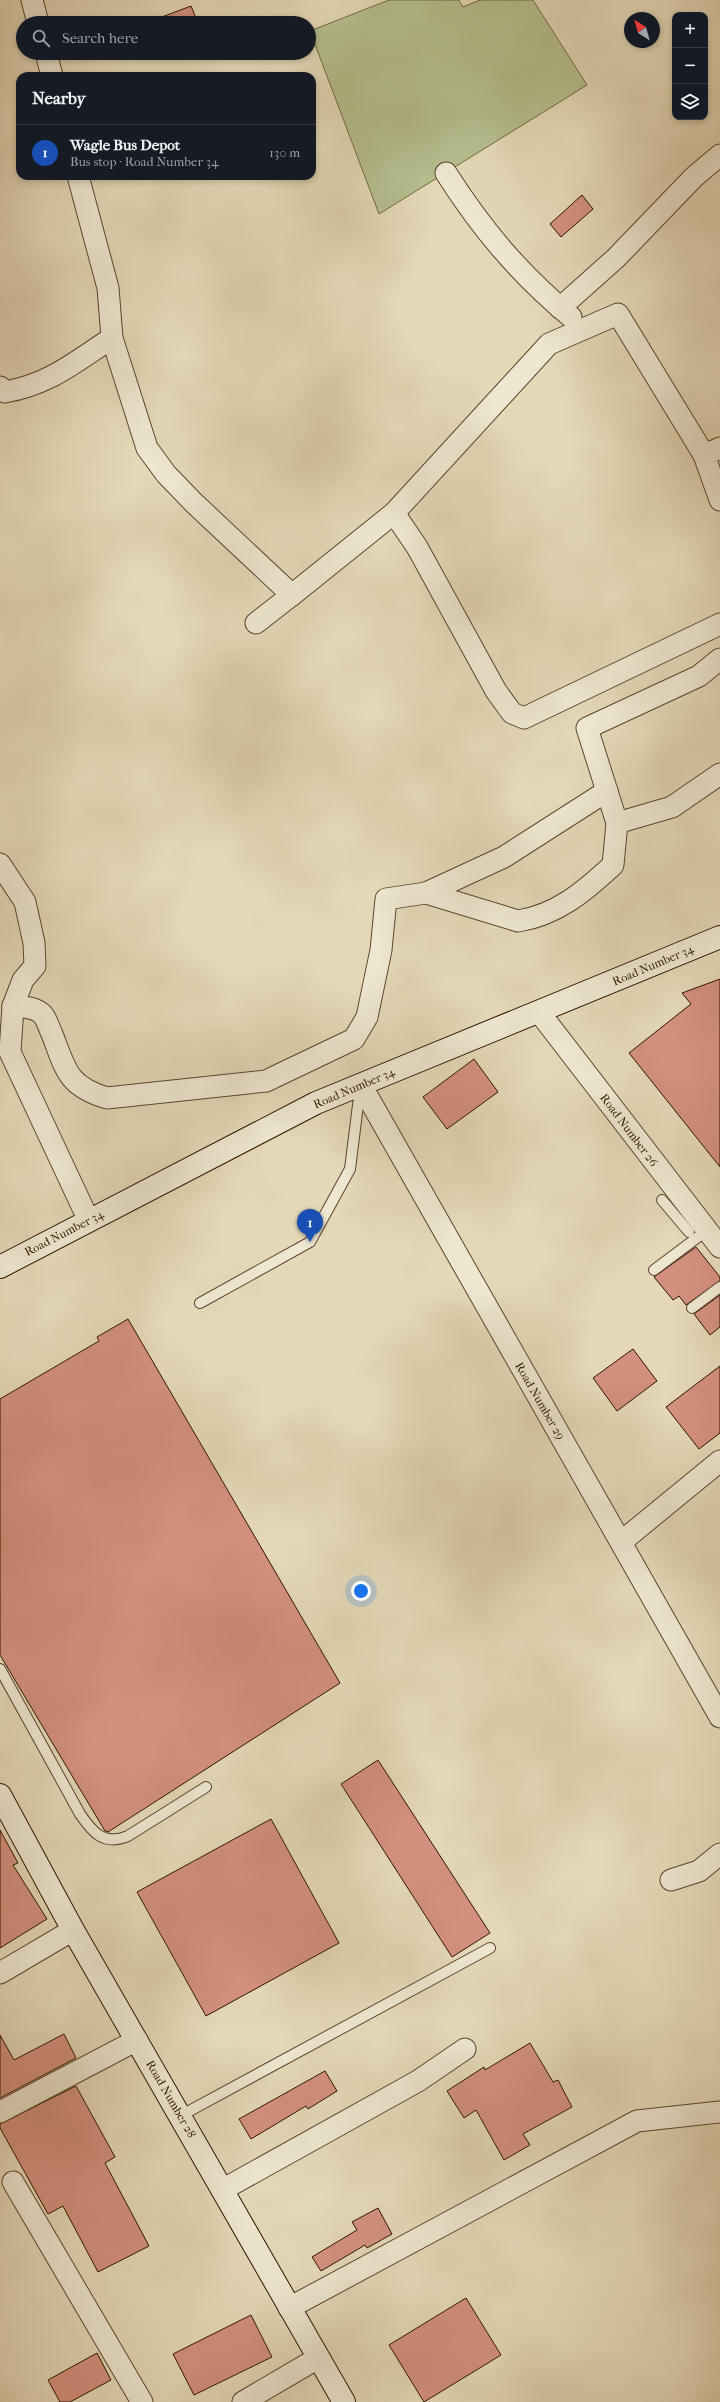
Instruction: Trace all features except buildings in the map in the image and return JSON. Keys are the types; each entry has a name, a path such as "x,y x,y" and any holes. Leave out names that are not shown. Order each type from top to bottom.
{"street":[{"path":"32,0 36,16"},
{"path":"48,60 51,72"},
{"path":"560,308 616,258 694,176 720,154"},
{"path":"446,173 474,217 509,259 584,329"},
{"path":"79,180 108,288 112,338 147,448 166,474 194,503 292,595"},
{"path":"256,623 394,513 549,344 618,314 712,452 720,500"},
{"path":"0,387 6,392 24,389 48,380 112,338"},
{"path":"394,513 417,547 496,691 512,713 524,718 720,624"},
{"path":"426,893 518,920 533,918 559,908 586,890 613,865 617,823 587,728 699,676 720,658"},
{"path":"617,823 672,807 720,774"},
{"path":"13,1006 34,1009 43,1015 64,1066 74,1082 89,1092 107,1098 266,1081 354,1039 367,1017 381,950 386,899 426,893 504,858 607,791"},
{"path":"0,864 25,902 34,943 35,966 23,980 13,1006 8,1067 89,1221"},
{"name":"Road Number 34","path":"0,1267 316,1103 720,937"},
{"name":"Road Number 26","path":"538,1012 697,1232 720,1247"},
{"name":"Road Number 29","path":"361,1085 720,1717"},
{"path":"620,1542 720,1461"},
{"name":"Road Number 28","path":"0,1795 73,1930 344,2402"},
{"path":"672,1880 699,1871 720,1854"},
{"path":"0,1973 73,1930"},
{"path":"0,2112 136,2040"},
{"path":"222,2190 418,2081 465,2049"},
{"path":"289,2308 637,2122 720,2112"},
{"path":"13,2182 142,2402"},
{"path":"243,2402 318,2358"}],"lane":[{"path":"200,1303 310,1242 350,1169 361,1085"},
{"path":"662,1200 680,1210"},
{"path":"654,1270 697,1232"},
{"path":"692,1308 720,1287"},
{"path":"0,1669 80,1814 96,1834 118,1840 128,1836 206,1787"},
{"path":"180,2116 490,1948"}],"green space":[{"path":"389,0 459,0 463,7 480,0 533,0 587,85 379,214 316,47 316,29"}],"place":[{"name":"Wagle Bus Depot","path":"310,1242"}]}
